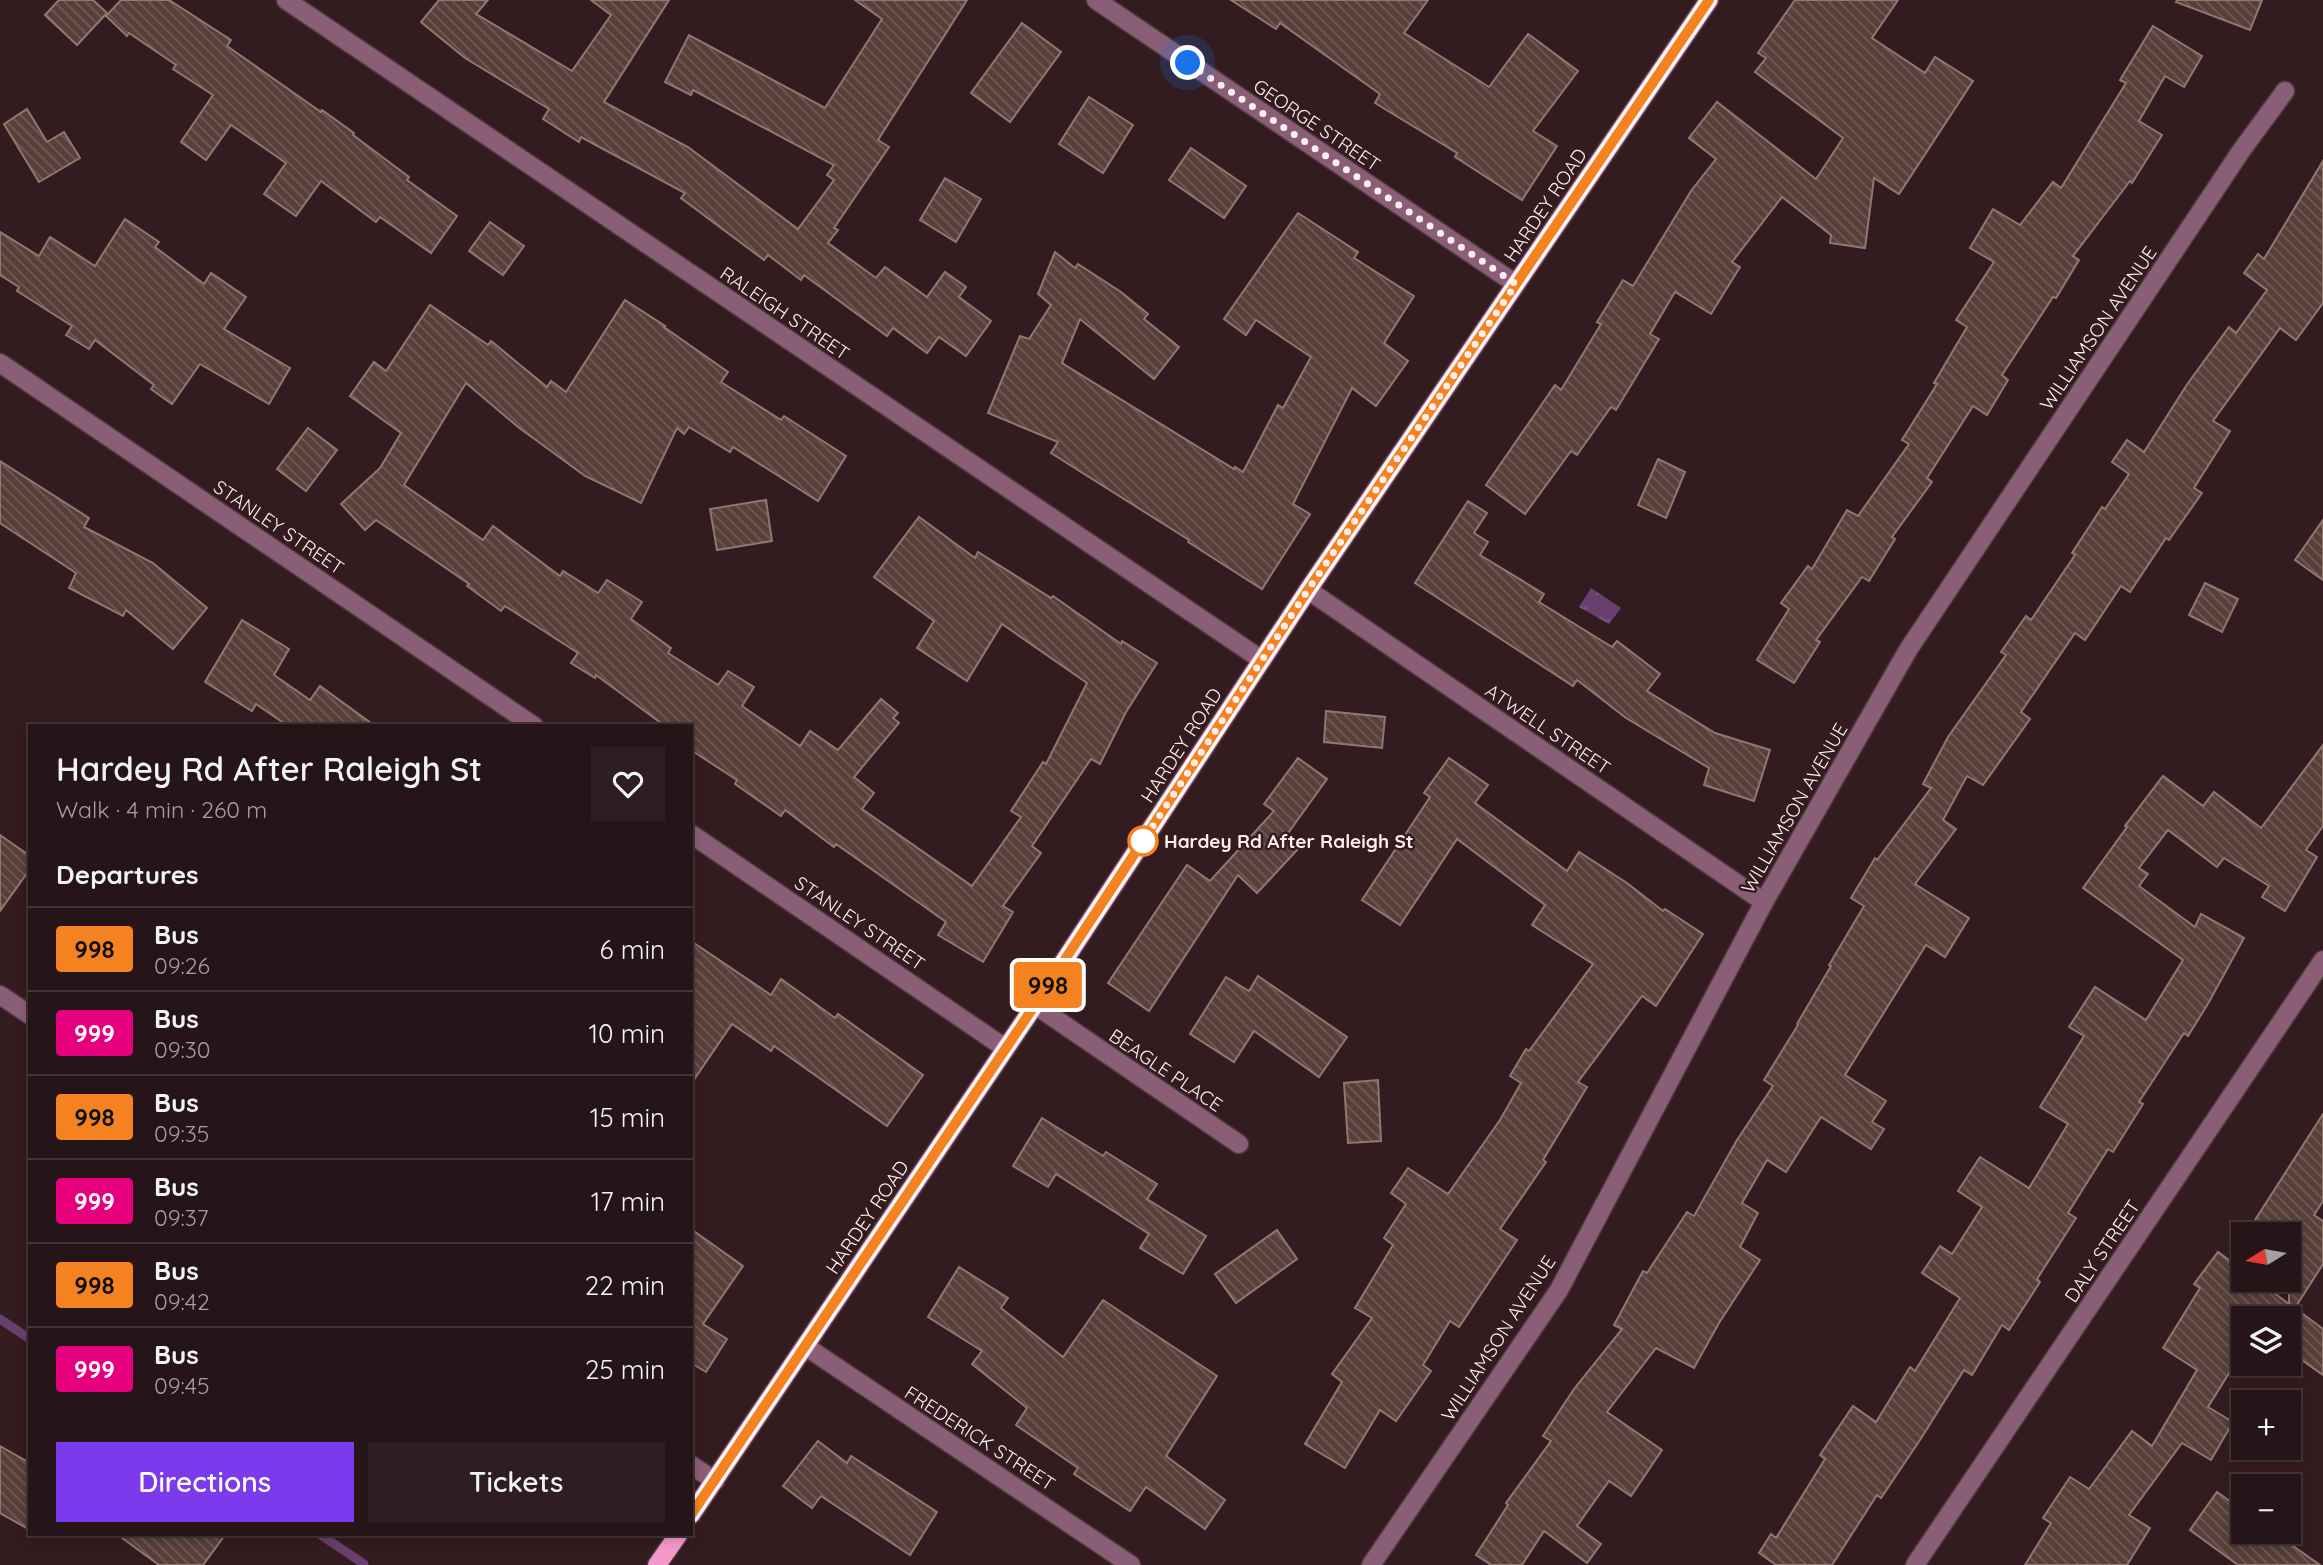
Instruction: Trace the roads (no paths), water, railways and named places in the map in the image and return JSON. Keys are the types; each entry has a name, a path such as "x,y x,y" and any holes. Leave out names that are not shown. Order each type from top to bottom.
{"main road":[{"name":"HARDEY ROAD","path":"693,1512 1035,1005 1308,590 1709,0"},
{"path":"657,1565 677,1536"}],"street":[{"name":"RALEIGH STREET","path":"286,0 1262,660"},
{"name":"GEORGE STREET","path":"1096,0 1516,284"},
{"name":"WILLIAMSON AVENUE","path":"1371,1565 1559,1290 1765,902 1908,650 2233,163 2285,91"},
{"name":"STANLEY STREET","path":"0,363 531,724"},
{"name":"ATWELL STREET","path":"1308,590 1765,902"},
{"name":"STANLEY STREET","path":"693,835 1005,1048"},
{"name":"DALY STREET","path":"1915,1565 2321,968"},
{"path":"0,995 28,1014"},
{"name":"BEAGLE PLACE","path":"1035,1005 1239,1144"},
{"name":"FREDERICK STREET","path":"805,1346 1131,1565"},
{"path":"693,1466 715,1481"}],"water":[{"path":"1591,588 1621,608 1609,624 1579,607"}],"waterway":[{"path":"0,1319 28,1338"},
{"path":"322,1536 364,1564"}],"place":[{"name":"Hardey Rd After Raleigh St","path":"1143,841"}]}
